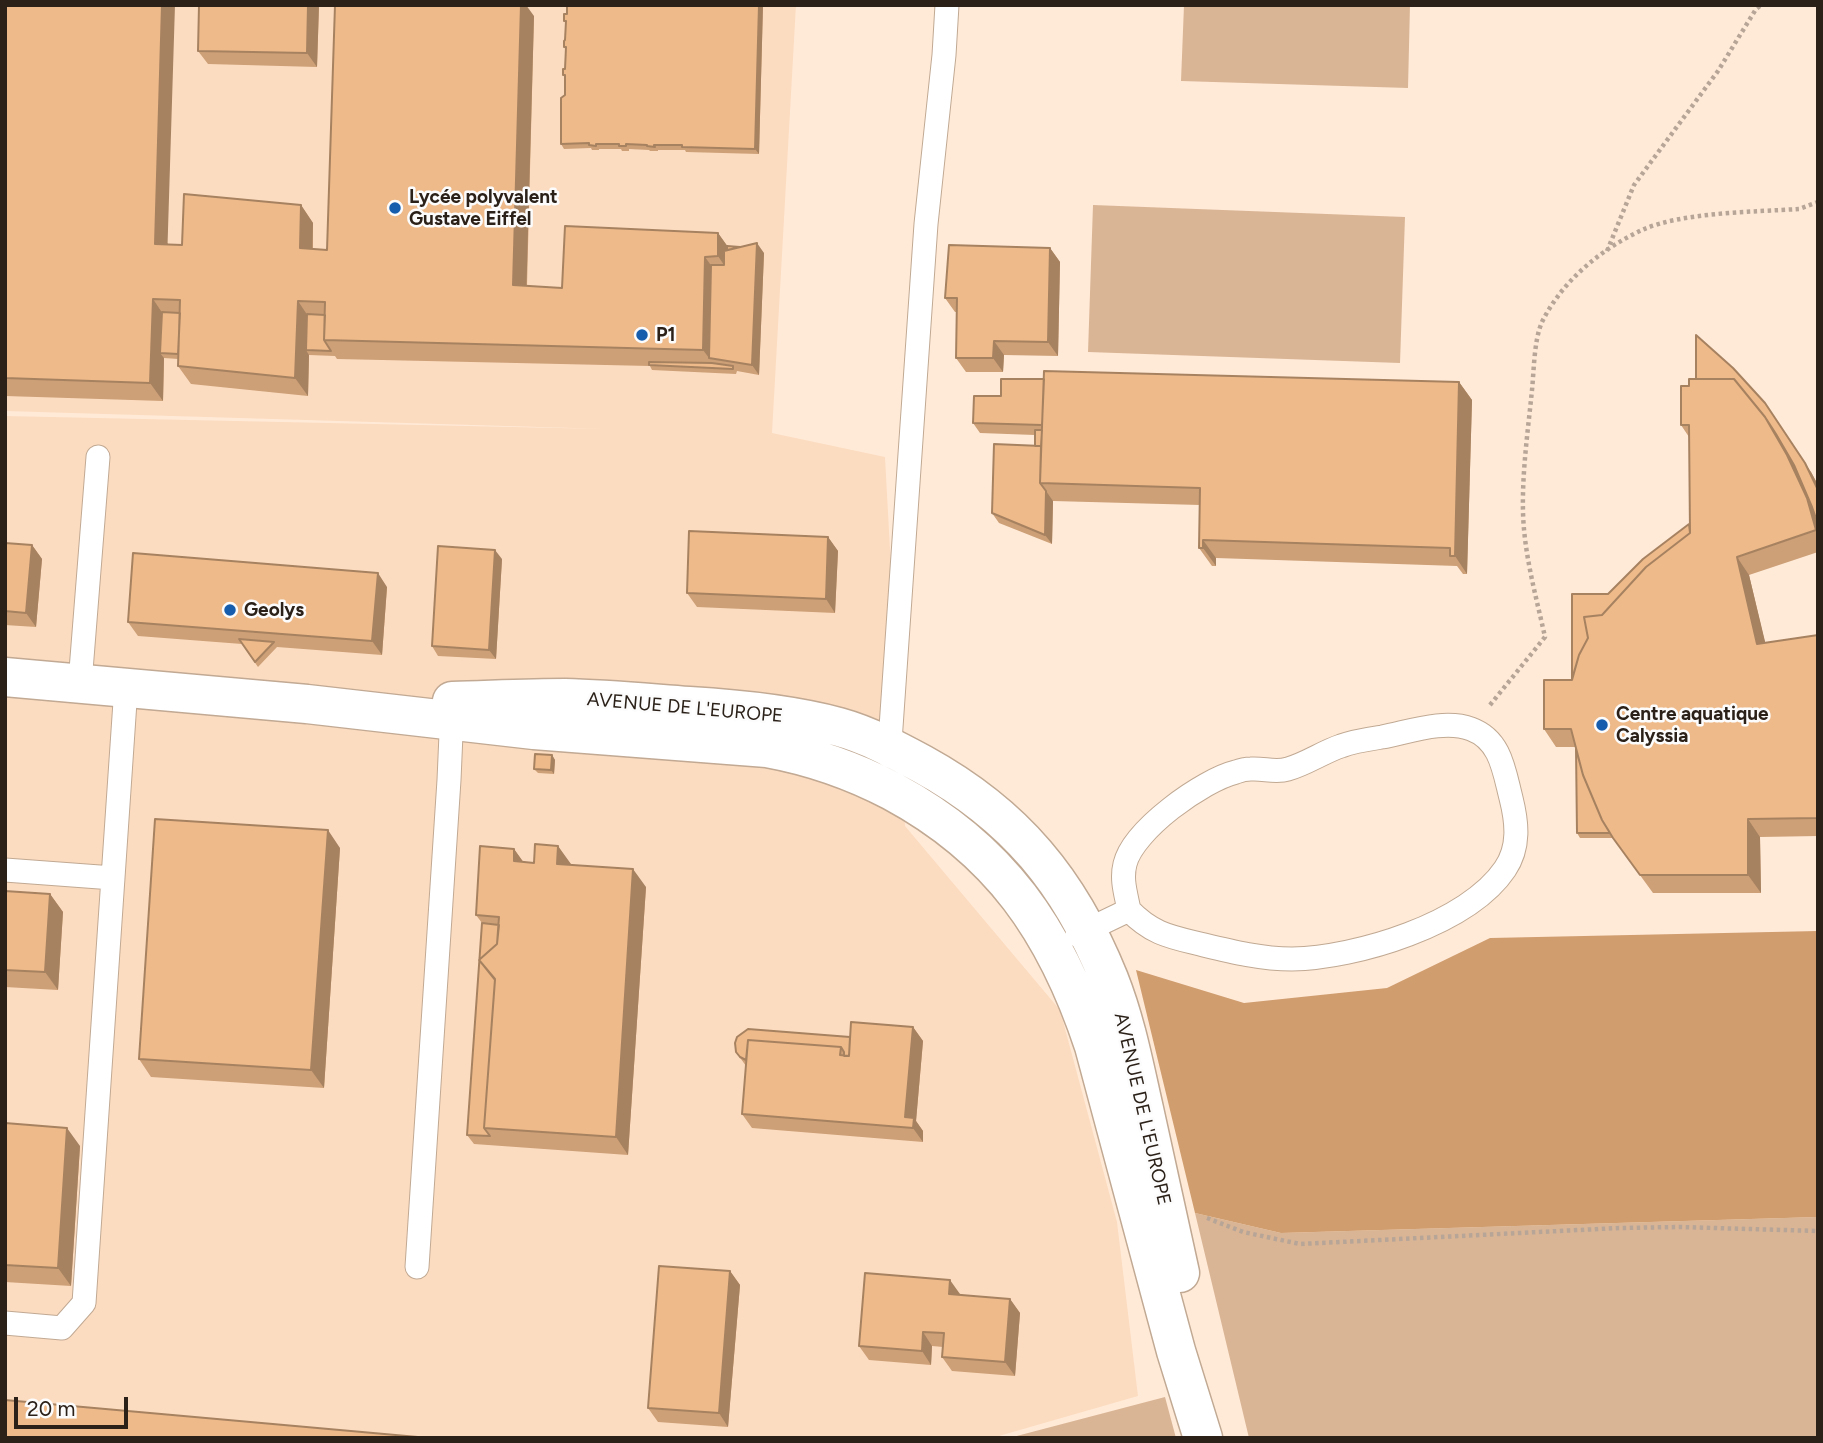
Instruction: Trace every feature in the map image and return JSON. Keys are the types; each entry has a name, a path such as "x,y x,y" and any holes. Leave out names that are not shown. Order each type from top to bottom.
{"street":[{"name":"AVENUE DE L'EUROPE","path":"5,677 307,704 452,711 566,698 735,709 841,728 890,747 942,775 968,792 1023,839 1073,906 1110,981 1127,1033 1214,1438"},
{"name":"AVENUE DE L'EUROPE","path":"452,711 534,730 791,752 848,770 885,788 925,810 967,841 1012,887 1034,917 1069,979 1083,1012 1176,1351 1203,1438"}],"lane":[{"path":"885,788 926,224 947,5"},
{"path":"80,683 97,457"},
{"path":"5,1323 61,1328 84,1303 126,687"},
{"path":"416,1267 452,711"},
{"path":"1437,726 1470,729 1485,737 1496,749 1502,762 1516,832 1515,849 1507,866 1496,881 1481,894 1441,919 1381,944 1321,957 1264,957 1236,953 1158,933 1142,924 1129,910 1123,881 1126,861 1134,844 1163,815 1188,796 1233,772 1252,769 1275,772 1286,770 1345,744 1437,726"},
{"path":"5,870 113,878"},
{"path":"1052,947 1129,910"}],"path":[{"path":"1606,252 1634,185 1718,71 1761,5"},
{"path":"1470,729 1545,637 1527,552 1523,511 1535,355 1541,326 1551,306 1565,287 1587,266 1643,230 1674,220 1799,209 1818,202"},
{"path":"1162,1189 1182,1209 1243,1232 1300,1244 1631,1227 1818,1231"}],"shaded area":[{"path":"5,5 796,5 772,433 885,457 905,826 1060,1010 1117,1222 1138,1396 992,1438 5,1438 5,416 606,429 5,411"},
{"path":"1184,5 1410,5 1408,88 1181,81"},
{"path":"1093,205 1405,217 1400,363 1088,352"},
{"path":"1818,931 1818,1217 1281,1233 1195,1213 1136,970 1244,1003 1387,988 1490,938"},
{"path":"1195,1213 1281,1233 1818,1217 1818,1438 1249,1438"},
{"path":"1165,1397 1176,1438 1009,1438"}],"building":[{"path":"5,5 162,5 155,244 182,245 184,194 301,205 300,248 327,250 335,5 521,5 513,285 562,288 565,226 718,233 718,256 705,257 703,350 324,340 325,302 298,301 295,378 178,366 180,300 153,299 150,383 5,378"},
{"path":"199,5 308,5 307,53 198,51"},
{"path":"567,5 759,5 755,149 682,145 654,145 655,147 561,144 561,98 565,95 564,14 567,14"},
{"path":"757,243 752,365 709,358 711,265 724,265 724,251"},
{"path":"949,245 1050,248 1048,342 994,341 993,358 956,358 957,298 945,298"},
{"path":"162,312 180,313 178,354 160,353"},
{"path":"307,314 325,315 324,340 331,351 306,350"},
{"path":"1696,335 1733,368 1765,403 1805,463 1818,490 1818,524 1794,465 1765,417 1734,379 1696,379"},
{"path":"649,362 712,363 733,366 733,369 649,365"},
{"path":"1044,371 1459,382 1455,556 1450,556 1450,548 1203,540 1203,548 1199,548 1200,488 1040,483"},
{"path":"1001,379 1044,379 1042,425 973,423 974,396 1001,396"},
{"path":"1689,379 1734,379 1765,417 1787,455 1807,498 1816,530 1737,557 1757,644 1818,635 1818,818 1748,819 1748,875 1640,875 1602,820 1583,775 1571,729 1544,729 1544,680 1572,680 1579,655 1588,638 1584,617 1602,615 1646,567 1690,533 1689,425 1681,425 1681,386 1689,386"},
{"path":"1035,430 1042,430 1041,446 1035,446"},
{"path":"994,444 1041,446 1040,483 1046,491 1045,535 992,513"},
{"path":"1689,524 1690,533 1646,567 1602,615 1584,617 1588,638 1579,655 1572,679 1572,594 1608,594 1643,559"},
{"path":"689,531 828,537 826,599 687,593"},
{"path":"5,543 32,545 26,613 5,611"},
{"path":"438,546 495,550 489,650 432,646"},
{"path":"133,553 378,573 372,641 128,622"},
{"path":"239,639 274,642 255,662"},
{"path":"1576,749 1583,775 1610,833 1577,833"},
{"path":"535,754 552,755 551,770 534,769"},
{"path":"155,819 328,830 311,1070 139,1059"},
{"path":"535,844 558,846 557,864 633,869 616,1137 484,1128 495,979 479,960 497,944 499,917 476,915 480,846 514,849 514,861 534,863"},
{"path":"5,891 50,894 45,972 5,970"},
{"path":"482,923 499,925 497,944 479,960"},
{"path":"479,960 495,980 484,1128 490,1136 467,1135"},
{"path":"851,1022 913,1027 905,1117 914,1118 913,1128 742,1114 748,1040 841,1047 840,1055 849,1056"},
{"path":"748,1029 850,1037 849,1056 844,1056 841,1047 748,1040 746,1060 736,1052 735,1043 737,1037"},
{"path":"5,1123 67,1128 58,1268 5,1265"},
{"path":"659,1266 730,1271 719,1413 648,1408"},
{"path":"865,1273 950,1280 949,1294 1010,1299 1005,1362 942,1357 944,1333 923,1332 922,1351 859,1346"},
{"path":"5,1400 429,1438 5,1438"}],"place":[{"name":"Lycée polyvalent Gustave Eiffel","path":"395,208"},
{"name":"P1","path":"642,335"},
{"name":"Geolys","path":"230,610"},
{"name":"Centre aquatique Calyssia","path":"1602,725"}]}
